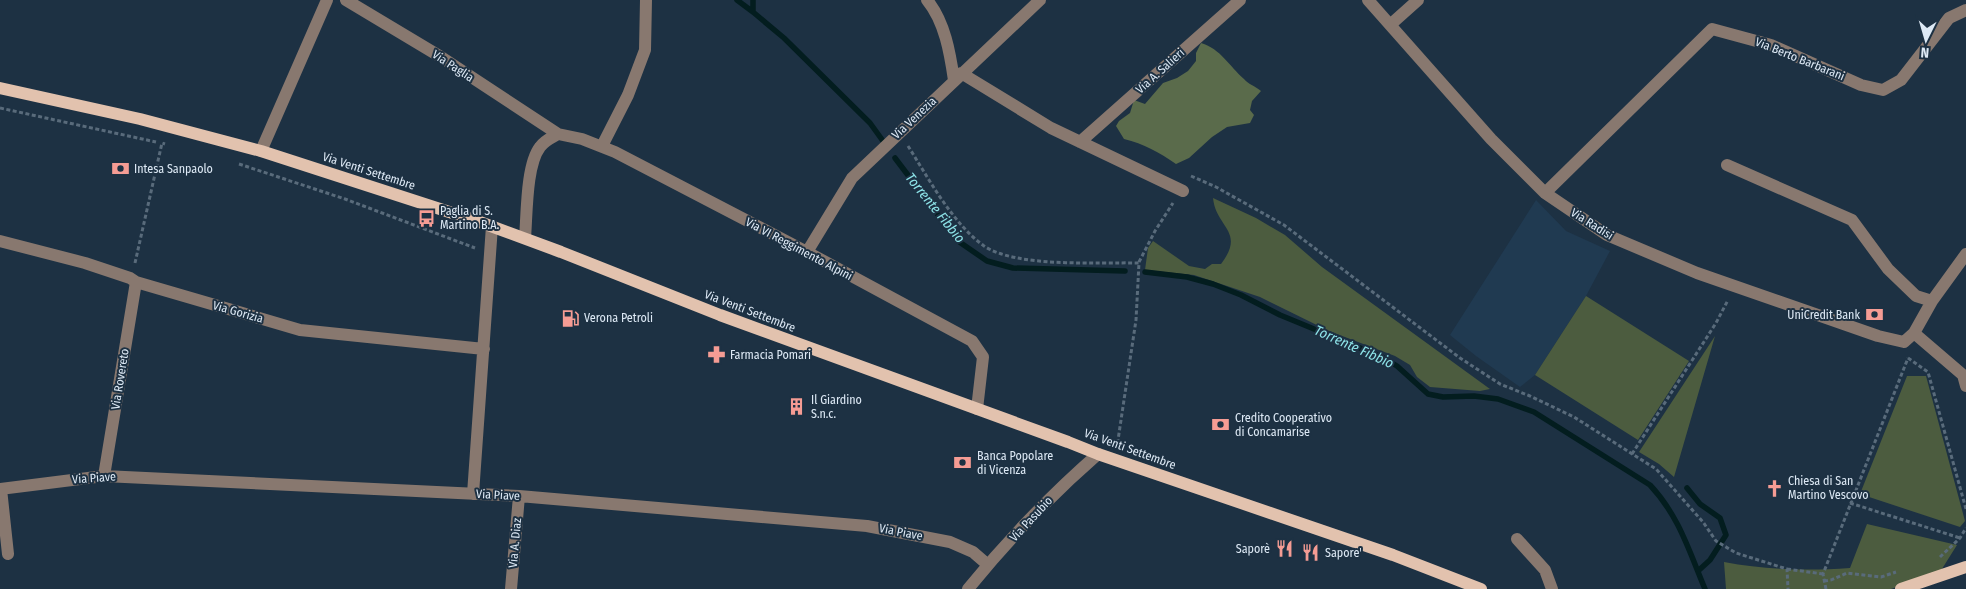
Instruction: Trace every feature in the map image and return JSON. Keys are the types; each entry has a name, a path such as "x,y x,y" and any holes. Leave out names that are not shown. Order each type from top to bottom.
{"main road":[{"name":"Via Venti Settembre","path":"0,88 140,119 261,151 492,226 720,315 1098,454 1393,555 1481,589"},
{"path":"1908,587 1966,567"}],"street":[{"path":"261,151 327,0"},
{"name":"Via Paglia","path":"346,0 441,58 558,134"},
{"path":"602,146 628,95 645,50 646,0"},
{"path":"927,0 934,9 958,77 1051,128 1183,191"},
{"name":"Via Venezia","path":"807,252 852,178 1040,0"},
{"name":"Via A. Salieri","path":"1080,142 1240,0"},
{"name":"Via Radisi","path":"1368,0 1491,139 1545,193 1607,235 1696,274 1878,336 1904,342 1914,333"},
{"path":"1390,25 1418,0"},
{"name":"Via Berto Barbarani","path":"1545,193 1712,29 1771,45 1861,84 1883,90 1901,80 1949,18 1966,10"},
{"path":"525,238 530,177 538,149 547,140 558,134"},
{"name":"Via VI Reggimento Alpini","path":"558,134 602,146 807,252 972,341 983,357 976,409"},
{"path":"1727,165 1852,220 1888,269 1916,296 1932,301"},
{"path":"472,494 492,226"},
{"name":"Via Gorizia","path":"0,241 84,263 133,280 300,330 484,349"},
{"path":"1966,254 1932,301 1914,333 1963,375 1966,386"},
{"name":"Via Rovereto","path":"104,476 133,280"},
{"name":"Via Pasubio","path":"968,589 988,565 1063,486 1098,454"},
{"name":"Via Piave","path":"0,489 104,476 519,496 867,526 950,542 973,552 988,565"},
{"path":"0,489 8,554"},
{"name":"Via A. Diaz","path":"511,589 519,496"},
{"path":"1517,539 1545,570 1552,589"}],"path":[{"path":"0,108 171,145"},
{"path":"133,280 162,143"},
{"path":"907,144 957,220 986,246 1001,254 1020,259 1138,263"},
{"path":"234,162 345,199 472,247"},
{"path":"1184,173 1216,187 1284,226 1460,358 1500,384 1574,417 1656,469 1703,522 1716,540 1736,554 1787,569 1823,574"},
{"path":"1118,440 1136,320 1138,263 1166,212 1193,177"},
{"path":"1632,454 1732,295"},
{"path":"1901,353 1928,372 1966,509"},
{"path":"1826,589 1823,574 1908,358"},
{"path":"1850,503 1960,538"},
{"path":"1934,559 1943,556 1960,538 1966,528"},
{"path":"1787,569 1788,589"},
{"path":"1824,581 1847,573 1881,577 1899,571"}],"shaded area":[{"path":"1536,200 1566,231 1610,251 1586,296 1535,375 1520,387 1450,335"}],"green space":[{"path":"1201,43 1214,49 1246,81 1261,91 1252,101 1250,110 1254,115 1250,123 1227,127 1212,137 1189,158 1176,164 1151,149 1124,139 1116,126 1119,121 1130,113 1134,100 1145,104 1163,83 1177,78 1188,71 1196,61 1196,53"},
{"path":"1213,198 1256,218 1285,235 1322,267 1490,389 1480,391 1430,387 1417,377 1410,365 1395,356 1329,331 1260,297 1194,275 1145,270 1148,248 1153,241 1189,266 1205,269 1212,264 1221,264 1231,244 1227,230 1215,208"},
{"path":"1586,296 1689,361 1638,440 1535,375"},
{"path":"1715,336 1674,477 1659,464 1639,452"},
{"path":"1907,376 1926,376 1965,521 1960,527 1860,494"},
{"path":"1867,524 1957,545 1940,572 1891,589 1726,589 1724,562 1755,567 1787,569 1850,568"}],"waterway":[{"path":"737,0 753,12"},
{"name":"Torrente Fibbio","path":"753,0 753,12 784,38 870,123 883,141"},
{"name":"Torrente Fibbio","path":"895,158 958,241 987,261 1013,268 1125,271"},
{"name":"Torrente Fibbio","path":"1145,272 1187,277 1213,284 1241,295 1280,315 1382,357 1397,366 1428,394 1443,397 1474,396 1498,399 1534,412 1650,485 1669,509 1676,522 1705,589"},
{"name":"Torrente Fibbio","path":"1687,488 1700,504 1720,518 1726,535 1710,560 1698,571"}],"place":[{"name":"Intesa Sanpaolo","path":"120,169"},
{"name":"Paglia di S. Martino B.A.","path":"426,218"},
{"name":"UniCredit Bank","path":"1874,315"},
{"name":"Verona Petroli","path":"570,318"},
{"name":"Farmacia Pomari","path":"716,355"},
{"name":"Il Giardino S.n.c.","path":"797,407"},
{"name":"Credito Cooperativo di Concamarise","path":"1221,425"},
{"name":"Banca Popolare di Vicenza","path":"963,463"},
{"name":"Chiesa di San Martino Vescovo","path":"1774,488"},
{"name":"Saporè","path":"1284,549"},
{"name":"Sapore'","path":"1311,553"}]}
